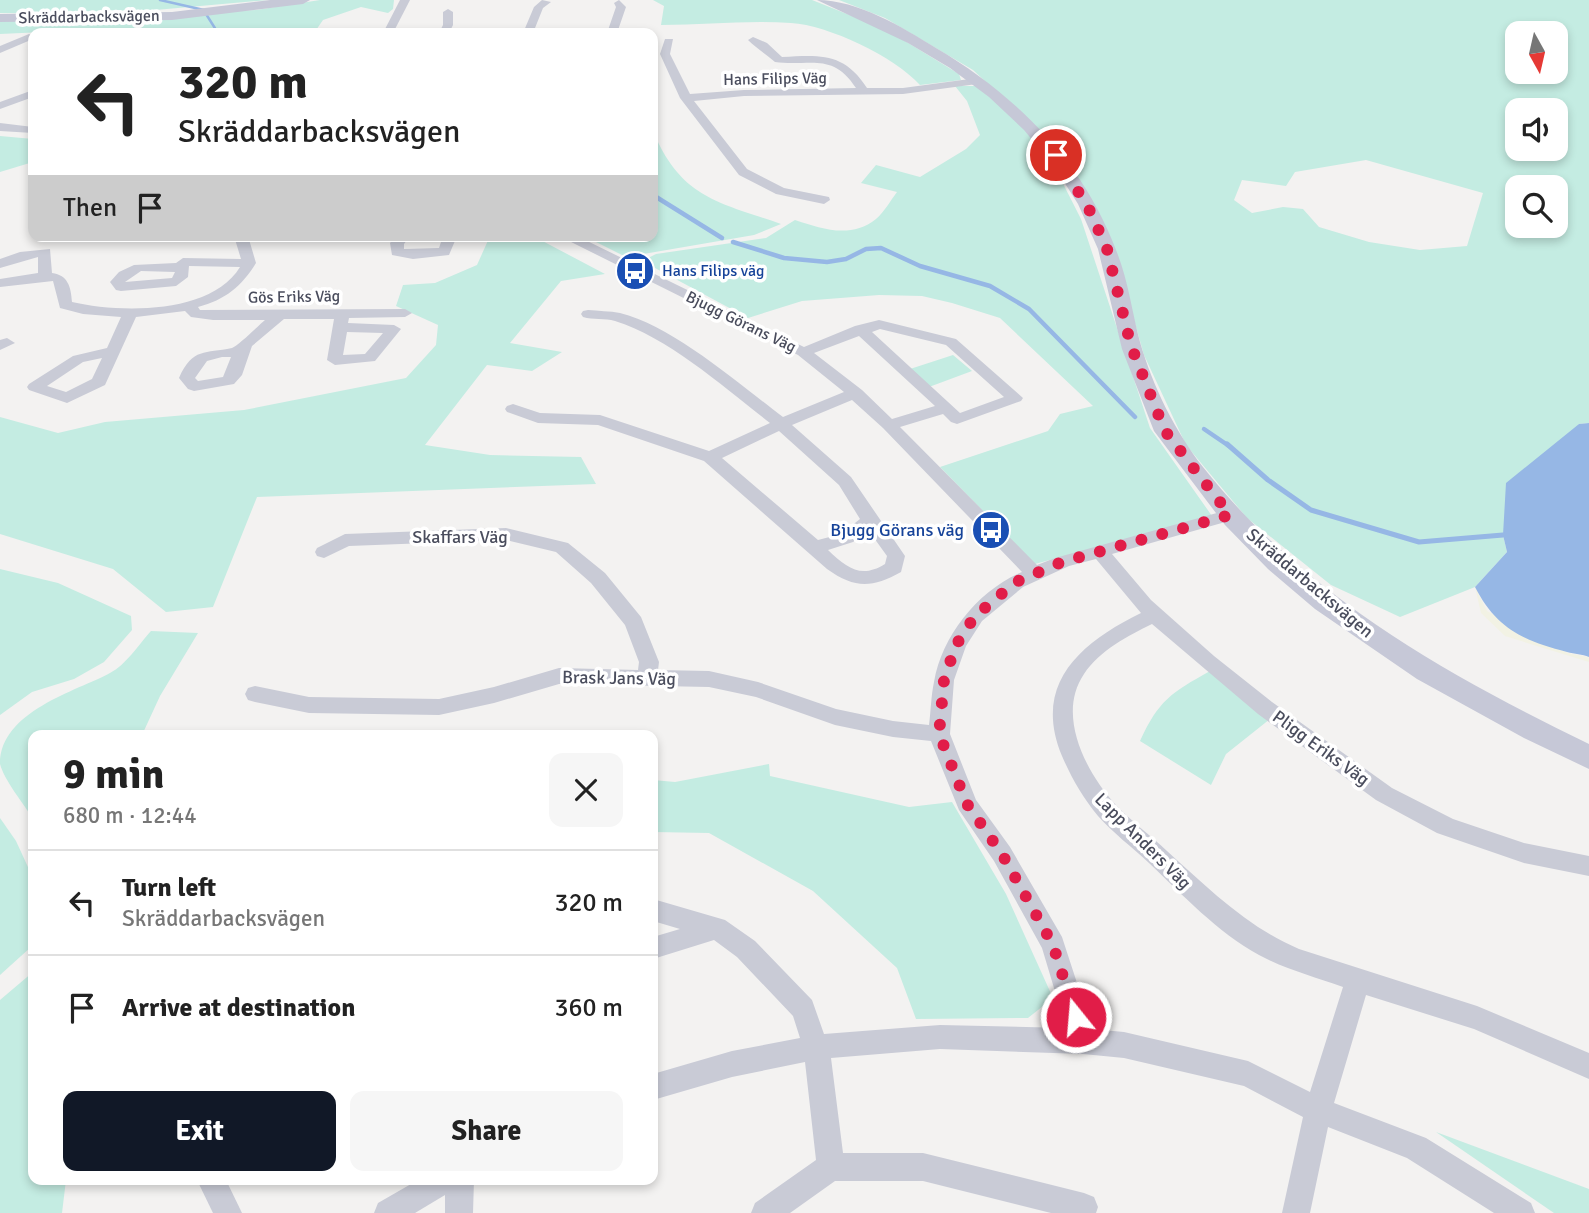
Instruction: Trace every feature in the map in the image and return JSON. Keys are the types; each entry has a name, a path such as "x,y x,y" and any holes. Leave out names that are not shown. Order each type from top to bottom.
{"street":[{"name":"Skräddarbacksvägen","path":"0,18 172,16 303,0"},
{"path":"391,28 405,0"},
{"name":"Skräddarbacksvägen","path":"824,0 890,26 964,70 1021,116 1056,155 1090,211 1107,249 1131,346 1165,431 1230,515 1283,566 1400,655 1508,718 1589,758"},
{"path":"530,28 540,6 547,2"},
{"path":"614,28 621,7 619,3"},
{"path":"446,28 448,12"},
{"path":"0,50 28,37"},
{"name":"Hans Filips Väg","path":"753,40 764,45 779,60 824,58 854,76 865,93"},
{"path":"669,41 665,54 685,98 714,131 743,172 780,191 824,200"},
{"name":"Hans Filips Väg","path":"774,83 779,60"},
{"name":"Hans Filips Väg","path":"685,98 774,83 865,93 976,81"},
{"path":"0,106 28,95"},
{"path":"0,127 28,130"},
{"name":"Gös Eriks Väg","path":"243,242 249,263"},
{"path":"398,242 397,252 413,255 443,252 447,242"},
{"name":"Bjugg Görans Väg","path":"578,242 803,352 856,393 890,425 1034,573"},
{"name":"Gös Eriks Väg","path":"0,264 20,256 45,252 45,276 58,278 64,289 65,305 86,312 129,315 188,305 211,297 236,282 249,263"},
{"name":"Gös Eriks Väg","path":"182,268 183,262 249,263"},
{"path":"0,283 45,276"},
{"name":"Gös Eriks Väg","path":"188,305 196,314 213,316 280,315 342,320 405,313"},
{"path":"513,409 538,418 600,421 710,457 829,562 852,576 874,578 894,567 896,556 845,481 780,424 699,361 663,338 618,317 588,314"},
{"path":"113,351 129,315"},
{"name":"Gös Eriks Väg","path":"240,352 246,343 280,315"},
{"name":"Bjugg Görans Väg","path":"803,352 879,324 951,342 1016,398 957,419 946,408 890,425"},
{"path":"860,329 946,408"},
{"path":"710,457 780,424 856,393"},
{"path":"1083,1041 1053,945 1002,854 967,804 939,734 944,680 956,645 975,616 1001,592 1034,573 1230,515"},
{"path":"815,547 847,538 870,521"},
{"name":"Skaffars Väg","path":"324,552 345,540 506,534 562,547 598,578 634,622 649,662 647,677"},
{"name":"Pligg Eriks Väg","path":"1100,552 1155,614 1265,708 1384,794 1445,826 1524,853 1589,866"},
{"name":"Lapp Anders Väg","path":"1155,614 1119,631 1082,658 1067,682 1062,732 1079,770 1101,804 1206,904 1269,947 1357,981 1477,1018 1589,1066"},
{"name":"Brask Jans Väg","path":"255,694 309,705 439,707 494,695 559,676 709,679 758,690 835,717 893,729 939,734"},
{"path":"658,912 716,928 747,949 803,1009 816,1047 831,1167"},
{"path":"658,946 716,928"},
{"path":"1296,1213 1318,1110 1357,981"},
{"path":"658,1086 732,1064 816,1047 940,1037 1083,1041 1124,1045 1248,1074 1318,1110 1416,1148 1521,1213"},
{"path":"765,1213 831,1167 923,1167 1084,1207"},
{"path":"214,1185 228,1213"},
{"path":"388,1213 436,1185"},
{"path":"459,1213 460,1185"}],"green space":[{"path":"0,0 268,0 111,14 0,13"},
{"path":"320,0 394,0 393,9 388,13 361,7 323,20 317,28 28,28 28,33 0,34 0,20 256,10"},
{"path":"653,0 812,0 887,30 959,74 961,80 920,85 909,74 860,44 806,25 758,22 661,25 664,6"},
{"path":"839,0 1589,0 1589,423 1579,424 1503,535 1507,552 1475,587 1400,617 1331,585 1247,518 1186,445 1144,355 1112,242 1054,145 973,70 885,18","holes":["1366,160 1483,193 1467,246 1420,250 1369,242 1319,227 1303,209 1283,207 1252,213 1234,200 1242,180 1286,186 1295,172"]},
{"path":"955,86 977,86 1014,118 1049,156 1081,219 1150,428 1212,516 1035,564 940,467 1048,431 1060,414 1093,406 1000,318 922,296 879,295 802,301 748,318 642,261 656,254 766,238 795,220 836,230 857,229 866,225 879,216 897,192 861,183 876,165 920,177 966,149 980,135 967,101"},
{"path":"0,136 28,139 28,164 0,172"},
{"path":"658,141 676,171 689,184 720,203 781,224 754,235 626,257 596,242 658,242"},
{"path":"487,242 544,242 605,274 561,281 510,343 562,352 532,371 487,365 425,445 490,455 581,457 596,484 257,497 213,607 166,612 113,569 0,534 0,417 58,433 105,422 244,410 406,378 436,345 438,325 396,306 403,285 435,283 477,265"},
{"path":"953,355 972,371 929,387 907,370"},
{"path":"0,569 58,583 131,616 132,630 104,662 74,679 32,692 0,715"},
{"path":"151,631 198,633 160,696 144,730 28,730 28,811 0,764 3,746 13,730 43,705 96,680 127,660"},
{"path":"1210,671 1270,719 1226,754 1211,785 1140,741 1153,716 1168,699 1185,685"},
{"path":"769,764 770,776 909,807 952,802 1006,894 1053,998 1028,1018 916,1019 897,968 813,891 709,833 658,832 658,780 675,782"},
{"path":"0,818 16,841 28,867 28,950 0,975"},
{"path":"28,976 28,1185 65,1185 62,1213 0,1213 0,1000"},
{"path":"1436,1132 1589,1189 1589,1213 1554,1213"}],"sand":[{"path":"1475,587 1487,611 1568,653 1589,657 1589,662 1505,636 1481,613"}],"water":[{"path":"1589,423 1589,657 1537,643 1512,631 1492,613 1475,587 1507,552 1503,535 1506,483 1579,424"}],"waterway":[{"path":"160,0 204,10"},
{"path":"206,14 215,28"},
{"path":"658,198 722,238"},
{"path":"733,242 784,258 827,262 846,259 866,249 881,248 920,266 990,286 1029,309 1135,417"},
{"path":"1204,429 1229,446"},
{"path":"1227,444 1268,480 1311,510 1419,542 1503,535"}],"place":[{"name":"Hans Filips väg","path":"635,271"},
{"name":"Bjugg Görans väg","path":"991,530"}],"route":[{"path":"1056,155 1090,211 1107,249 1131,346 1165,431 1230,515 1170,534 1062,562 1016,582 975,616 956,645 944,680 939,734 967,804 1002,854 1053,945 1076,1017"}]}
